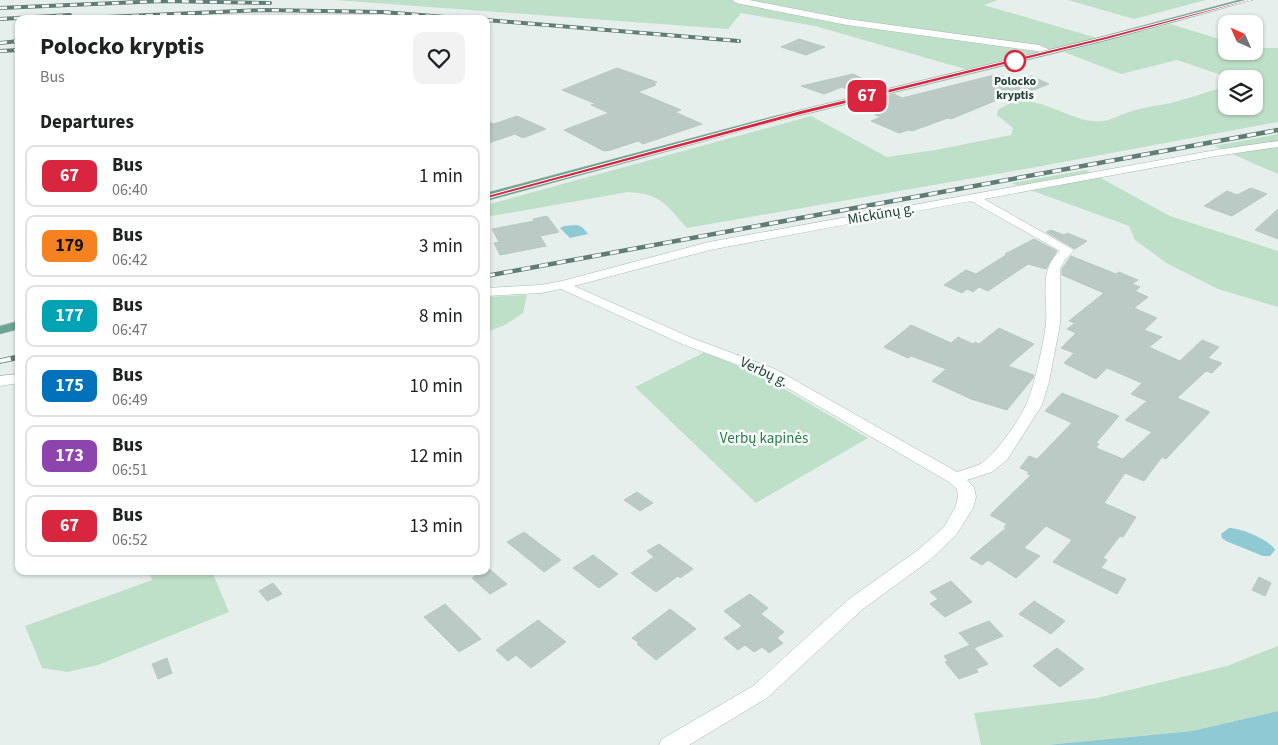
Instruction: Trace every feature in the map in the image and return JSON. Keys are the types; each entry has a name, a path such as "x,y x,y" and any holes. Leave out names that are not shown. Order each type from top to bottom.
{"main road":[{"path":"490,196 783,117 1050,52 1249,0"},
{"path":"0,330 15,326"}],"street":[{"path":"736,0 847,22 1039,48 1050,52"},
{"name":"Mickūnų g.","path":"490,292 541,288 563,284 709,246 1216,153 1278,144"},
{"path":"955,478 986,468 1000,456 1034,405 1041,382 1053,324 1053,269 1058,259 1068,250 1014,222 972,197"},
{"name":"Verbų g.","path":"563,284 571,290 687,341 770,372 955,478"},
{"path":"0,381 15,379"},
{"path":"670,745 760,692 856,604 924,555 950,530 964,508 967,497 965,487 955,478"}],"green space":[{"path":"335,0 998,0 984,5 1097,38 965,69 815,26 741,13 728,29"},
{"path":"1068,0 1206,0 1134,19"},
{"path":"1170,24 1218,39 1218,60 1263,60 1263,48 1278,48 1278,122 1031,168 687,228 668,207 656,198 628,192 490,216 490,204 811,116 887,157 1011,135 1013,128 997,115 998,110 1010,103 1021,101 1045,105 1081,119 1104,121 1134,110 1171,103 1218,88 1218,115 1263,115 1263,70 1218,70 1218,74 1177,60 1121,74 1064,52"},
{"path":"1278,134 1278,174 1214,146"},
{"path":"1086,170 1170,216 1278,251 1278,307 1218,289 1168,264 1135,240 1129,226 1011,183"},
{"path":"527,295 523,313 505,325 490,331 490,297"},
{"name":"Verbų kapinės","path":"705,352 764,377 868,438 756,503 635,387"},
{"path":"150,575 214,575 229,612 98,665 67,672 42,668 25,626 152,580"},
{"path":"1278,646 1278,711 1192,731 1047,745 981,745 974,713 1097,698 1227,666"}],"water":[{"path":"577,225 582,227 588,234 570,238 560,228 564,226"},
{"path":"1229,528 1255,535 1267,542 1275,550 1270,556 1263,556 1226,541 1222,538 1221,534"},
{"path":"1278,711 1278,745 1047,745 1192,731"}],"building":[{"path":"799,39 825,47 806,55 781,47"},
{"path":"617,68 657,82 653,84 656,85 638,92 681,110 675,112 702,124 643,144 638,141 604,151 564,130 609,113 591,105 596,104 562,90"},
{"path":"853,74 882,88 856,94 842,87 824,94 801,86"},
{"path":"1000,75 1013,81 1031,76 1049,84 1007,100 1002,98 951,119 948,118 912,131 899,133 871,121 881,117 875,115 887,111 868,101 894,94 902,98"},
{"path":"517,116 546,129 523,138 515,134 490,143 490,122 494,124"},
{"path":"1251,188 1267,194 1232,216 1204,206 1227,191 1237,195"},
{"path":"1278,209 1278,239 1255,230"},
{"path":"547,216 559,232 540,236 546,246 500,255 494,243 499,242 492,229 534,221 533,219"},
{"path":"1051,230 1064,235 1067,233 1087,241 1075,249 1046,232"},
{"path":"1034,239 1057,251 1046,269 1028,264 988,291 979,287 973,292 967,289 962,293 944,285 966,270 976,274 1005,254"},
{"path":"1071,256 1116,274 1119,272 1138,280 1132,284 1140,287 1135,291 1148,297 1134,308 1157,318 1144,330 1162,337 1149,347 1180,361 1202,340 1219,347 1208,358 1222,363 1212,373 1206,371 1177,398 1210,412 1166,459 1162,457 1144,481 1125,473 1104,503 1136,517 1123,537 1120,536 1103,558 1107,560 1101,568 1126,579 1117,594 1053,562 1072,540 1046,526 1024,548 1040,556 1016,578 988,560 982,565 970,558 1006,528 1004,527 1007,524 990,515 1031,475 1020,468 1029,456 1037,459 1072,423 1045,411 1062,393 1119,416 1096,443 1099,444 1096,448 1123,459 1152,432 1125,420 1147,401 1131,394 1142,383 1107,368 1096,379 1064,363 1074,353 1061,348 1076,333 1067,329 1075,323 1069,321 1104,293 1062,275 1062,269"},
{"path":"911,325 951,343 958,337 973,344 975,342 979,344 999,328 1034,344 1008,366 1034,375 1033,378 1007,410 971,399 932,381 946,369 911,356 908,358 884,347"},
{"path":"637,492 653,503 640,511 624,500"},
{"path":"524,532 561,560 544,572 507,542"},
{"path":"659,544 693,569 680,578 678,576 656,592 631,573 654,557 647,551"},
{"path":"593,555 618,574 599,588 573,568"},
{"path":"490,570 507,584 490,594 472,578 476,575 490,575"},
{"path":"1259,577 1271,583 1265,596 1252,590"},
{"path":"951,581 972,602 945,617 930,604 938,599 930,592"},
{"path":"273,583 282,594 267,601 259,591"},
{"path":"750,594 768,608 761,614 784,632 777,638 783,643 769,653 762,647 754,652 745,645 738,650 724,638 742,626 724,611"},
{"path":"1034,601 1065,621 1051,634 1019,614"},
{"path":"445,604 481,639 459,652 424,617"},
{"path":"670,609 696,629 656,660 632,638"},
{"path":"538,620 566,642 531,668 516,655 508,661 496,650"},
{"path":"989,621 1003,636 974,648 988,664 976,669 978,672 959,679 945,662 948,661 944,656 970,645 959,633"},
{"path":"1057,648 1084,669 1060,687 1033,666"},
{"path":"167,658 172,673 158,679 152,664"}],"railway":[{"path":"0,8 163,1 270,3"},
{"path":"151,15 263,10 383,12 420,15"},
{"path":"0,19 15,18"},
{"path":"490,20 739,41"},
{"path":"0,43 15,41"},
{"path":"0,51 15,50"},
{"path":"490,275 1278,130"},
{"path":"0,361 15,358"}],"bus line":[{"name":"67","path":"490,196 801,112 1106,38 1249,0"}],"place":[{"name":"Polocko kryptis","path":"1015,61"}]}
